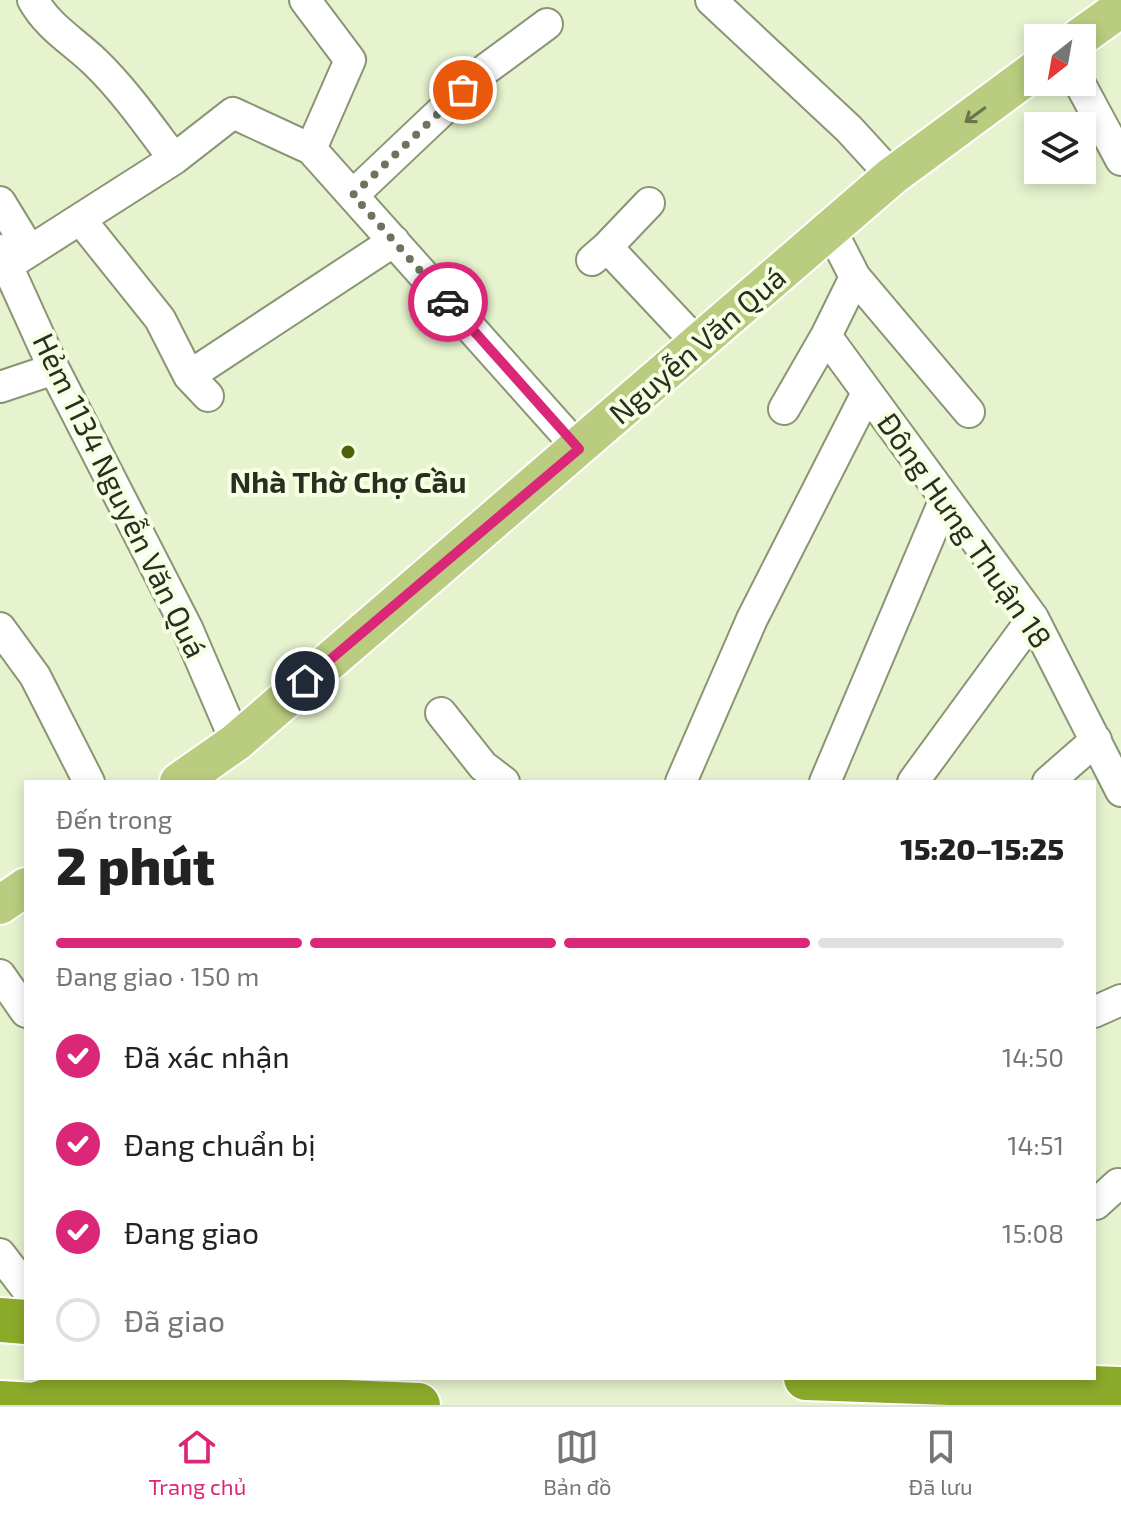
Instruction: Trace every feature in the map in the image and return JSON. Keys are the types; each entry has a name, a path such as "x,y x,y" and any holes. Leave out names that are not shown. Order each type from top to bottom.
{"highway":[{"path":"0,1320 24,1322"},
{"path":"0,1332 24,1333"},
{"path":"1096,1365 1121,1366"},
{"path":"863,1380 1121,1389"},
{"path":"0,1403 35,1405 75,1391 418,1405"}],"main road":[{"path":"1096,26 1121,8"},
{"name":"Nguyễn Văn Quá","path":"183,780 236,742 892,176 1024,78"},
{"path":"0,905 24,888"}],"street":[{"path":"33,0 65,40 93,61 127,97 174,159"},
{"path":"714,1 849,129 892,176"},
{"path":"311,149 350,60 316,4"},
{"path":"353,195 486,69 547,24"},
{"path":"1087,96 1121,160"},
{"path":"13,256 80,219 174,159 233,113 311,149 579,449"},
{"name":"Hẻm 1134 Nguyễn Văn Quá","path":"0,202 13,256 54,369 187,628 236,742"},
{"path":"649,203 599,254 699,345"},
{"path":"80,219 160,319 198,386 394,241"},
{"path":"831,230 855,277 969,412"},
{"path":"784,409 826,336 855,277"},
{"name":"Đông Hưng Thuận 18","path":"826,336 1033,618 1121,791"},
{"path":"0,387 54,369"},
{"path":"682,780 752,619 867,393"},
{"path":"826,780 945,499"},
{"path":"914,780 1033,618"},
{"path":"0,628 35,676 88,780"},
{"path":"441,713 483,766 501,780"},
{"path":"1050,780 1096,740"},
{"path":"0,975 24,1009"},
{"path":"1096,1011 1121,1000"},
{"path":"0,1254 24,1285"}],"way so far":[{"path":"448,302 353,195 463,90"}],"place":[{"name":"Nhà Thờ Chợ Cầu","path":"348,452"}],"route":[{"path":"305,681 579,449 448,302"}]}
